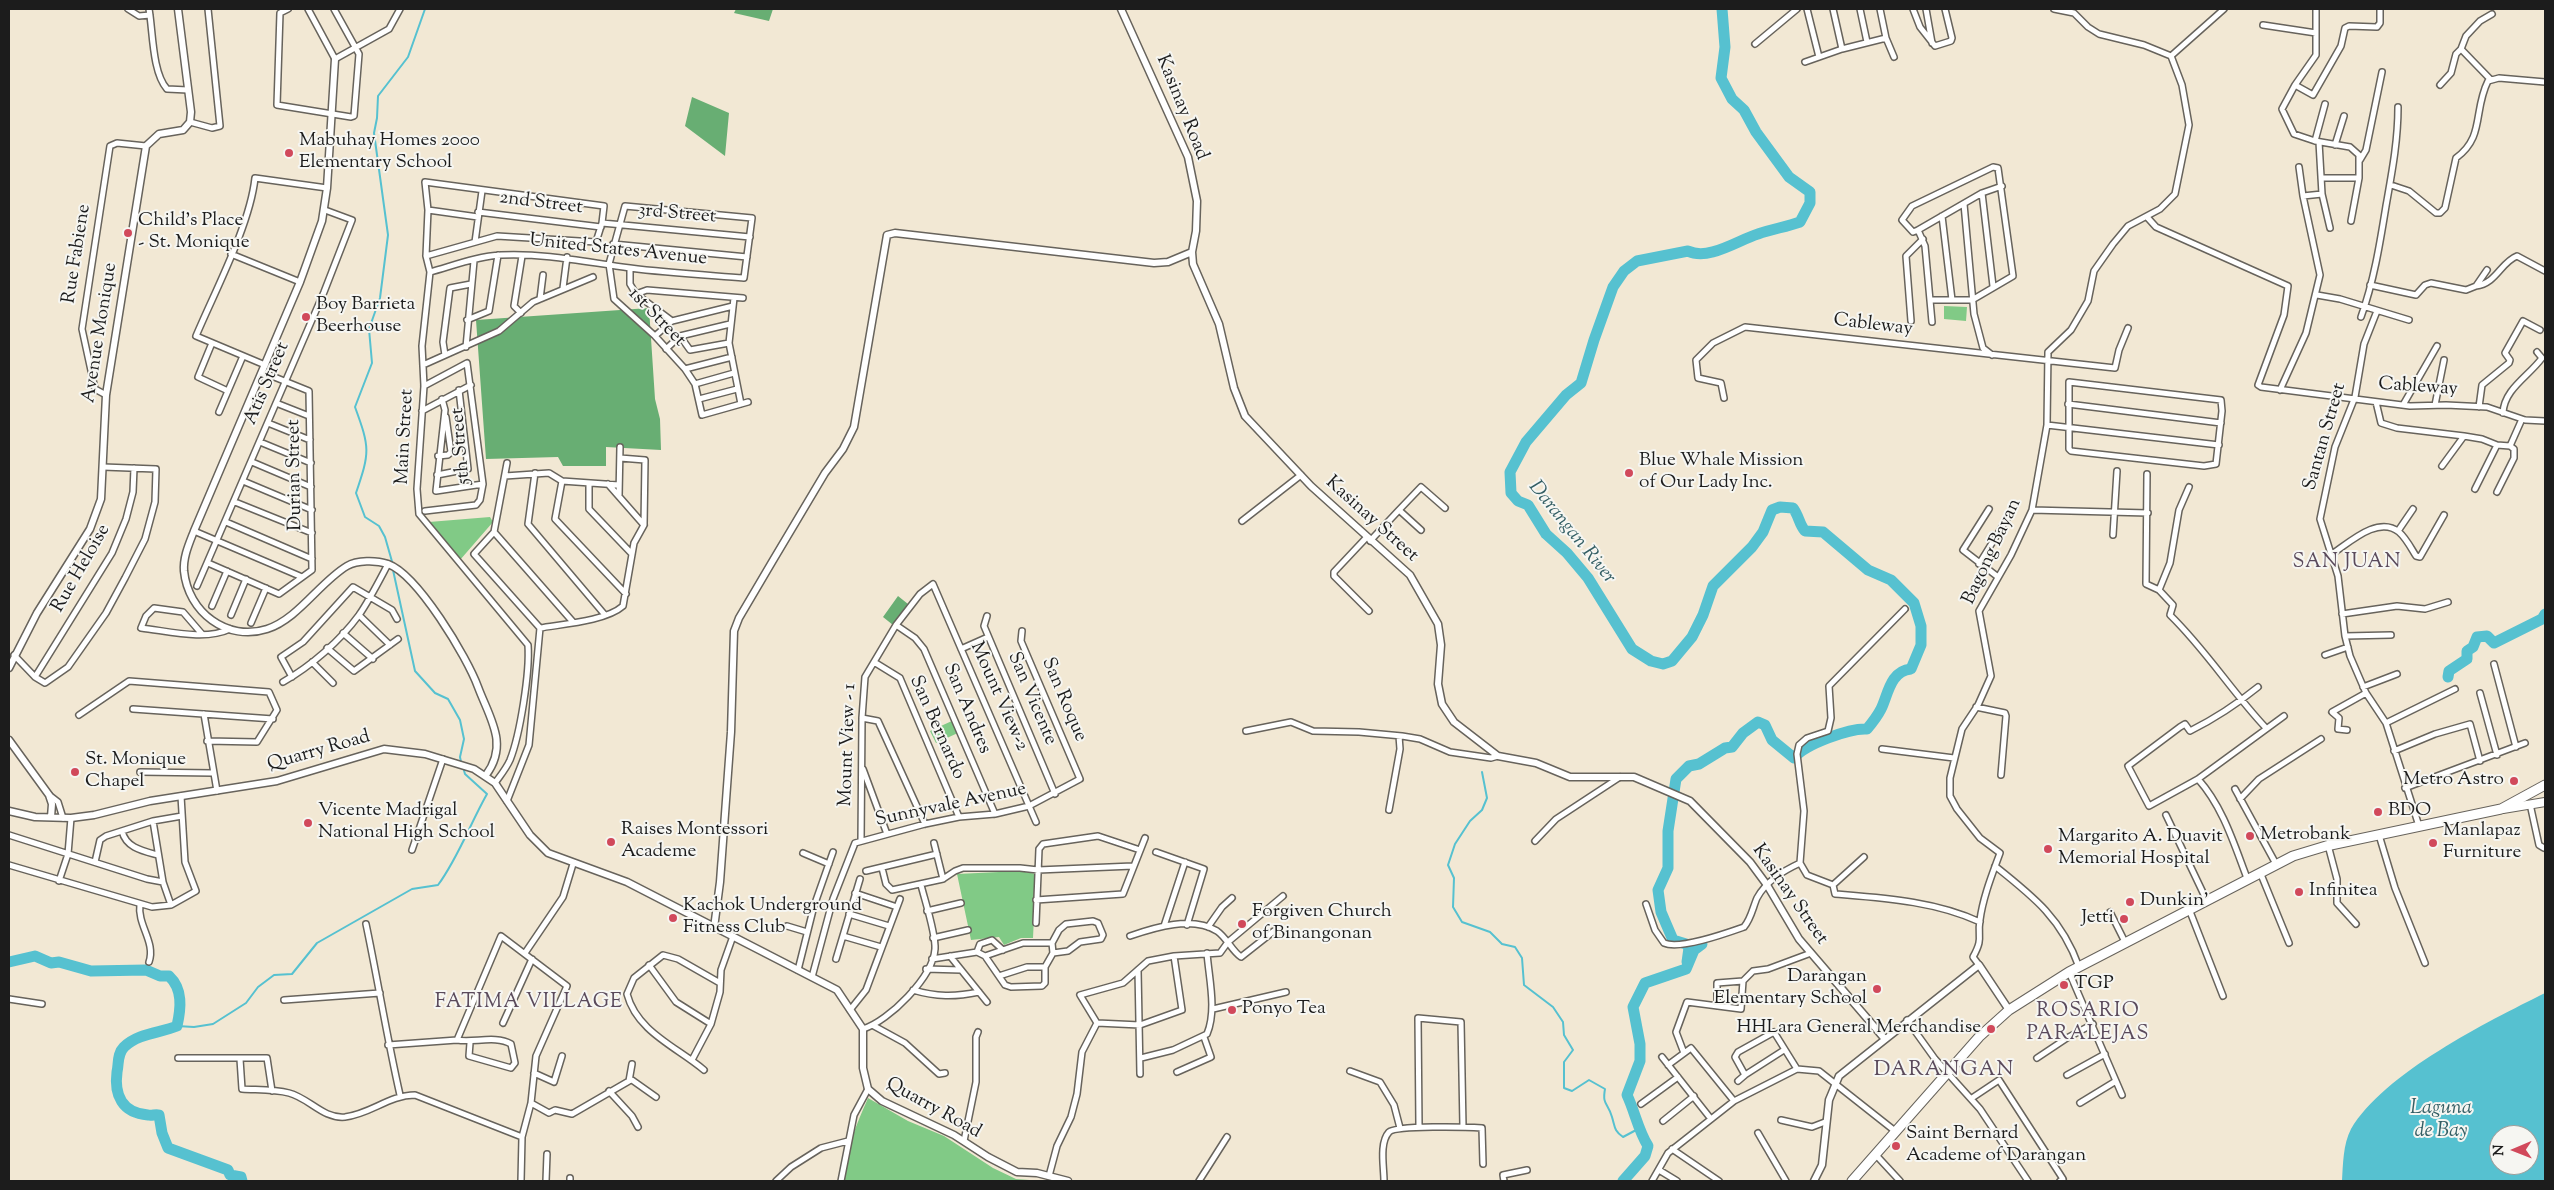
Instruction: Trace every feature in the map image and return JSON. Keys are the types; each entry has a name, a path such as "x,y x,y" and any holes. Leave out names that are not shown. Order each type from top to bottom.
{"main road":[{"path":"2501,809 2545,785"},
{"path":"1852,1181 1979,1037 2010,1010 2069,972 2247,878 2315,848 2501,809 2545,802"}],"street":[{"path":"128,9 139,16 150,16"},
{"path":"149,9 155,58 163,85 167,89 188,90"},
{"path":"146,146 159,134 178,132 183,130 190,122 178,9"},
{"path":"190,122 212,128 220,126 208,9"},
{"path":"288,9 280,13 277,105 332,115 354,116 359,54 334,9"},
{"path":"308,9 335,59 328,188 325,210 314,248 194,531 184,560 184,572 189,591 206,617 230,630 253,633 269,629 318,593 348,565 364,562 390,565 401,573 449,630 475,678 498,741 498,753 486,775"},
{"path":"335,59 389,29 400,9"},
{"name":"Kasinay Road","path":"1121,9 1188,158 1197,201 1196,231 1192,252"},
{"path":"1755,44 1796,9"},
{"path":"1808,9 1818,57"},
{"path":"1833,9 1842,49"},
{"path":"1860,9 1867,42"},
{"path":"1880,9 1886,38 1894,57"},
{"path":"1913,9 1920,27 1935,46 1951,41 1944,9"},
{"path":"1926,9 1933,44"},
{"path":"2047,361 2048,352 2071,330 2088,301 2094,271 2104,256 2128,226 2160,209 2175,194 2189,125 2182,85 2171,56 2144,45 2099,34 2069,10 2054,9"},
{"path":"2171,56 2224,9"},
{"path":"2316,9 2316,55 2295,85 2282,109 2294,134 2317,141 2350,147 2359,155 2359,178 2351,221"},
{"path":"2295,85 2313,95 2341,46 2345,28 2349,26 2376,27 2380,23 2380,9"},
{"path":"2440,85 2451,73 2456,54 2461,49 2472,28 2492,14"},
{"path":"2263,25 2316,33"},
{"path":"1805,62 1842,49 1886,38"},
{"path":"2461,49 2492,80"},
{"path":"2359,161 2366,150 2382,72"},
{"path":"2391,185 2409,191 2436,213 2443,211 2456,158 2464,152 2474,139 2482,92 2488,81 2499,78 2545,82"},
{"path":"2325,104 2317,141 2322,194 2330,228"},
{"path":"2361,317 2370,285 2391,185 2398,138 2398,107"},
{"path":"2335,144 2344,116"},
{"name":"Rue Fabiene","path":"106,395 95,390 82,329 110,146 117,143 146,146"},
{"name":"Avenue Monique","path":"9,668 14,655 52,588 90,529 101,500 106,395 146,146"},
{"path":"1931,300 1972,300 2013,276 2002,186 1998,168 1993,167 1912,206 1902,220 1914,232 1982,194 2002,186"},
{"path":"2280,390 2306,333 2317,295 2319,265 2303,196 2299,167"},
{"path":"265,364 196,336 231,254 250,203 255,178 328,188"},
{"path":"2321,178 2359,178"},
{"path":"426,256 497,236 596,242 604,206 425,182 428,210 426,256 430,272"},
{"path":"475,242 482,191"},
{"path":"1982,194 1993,286"},
{"path":"2303,196 2322,194"},
{"path":"1964,204 1972,300 1983,348 1993,355"},
{"name":"1st Street","path":"740,404 702,415 695,384 685,370 655,336 614,299 609,264 625,206 752,218 750,237"},
{"name":"Atis Street","path":"197,586 235,502 324,292 352,220 325,210"},
{"name":"2nd Street","path":"428,210 601,225"},
{"path":"1942,216 1952,300"},
{"name":"Cableway","path":"2147,217 2156,227 2288,286 2284,315 2258,385 2280,390 2355,397 2402,405 2479,407 2522,419 2545,421"},
{"name":"3rd Street","path":"601,225 750,237"},
{"path":"1918,230 1923,239 1932,322"},
{"path":"714,928 720,882 731,732 734,630 739,618 825,473 843,449 854,426 887,235 895,232 1154,263 1168,262 1192,252"},
{"path":"613,244 747,257 750,237"},
{"path":"1911,321 1906,256 1923,239"},
{"name":"Kasinay Street","path":"1192,252 1193,264 1219,324 1234,388 1245,416 1301,475 1368,539 1410,575 1438,624 1441,644 1438,684 1442,704 1454,722 1498,756 1536,763 1570,777 1634,777 1686,799 1737,847 1767,885 1798,939 1884,1038"},
{"path":"231,254 300,282"},
{"path":"467,320 489,311 498,255"},
{"name":"United States Avenue","path":"430,272 498,255 567,257 630,268 744,278 747,257"},
{"path":"521,313 514,306 522,256"},
{"path":"2370,285 2416,295 2425,285 2431,283 2466,290 2491,280 2509,260 2517,256 2545,271"},
{"path":"563,288 567,257"},
{"path":"466,347 467,320 474,261"},
{"path":"630,268 630,284 636,294 672,320"},
{"path":"2476,286 2487,270"},
{"name":"Main Street","path":"430,272 424,313 424,386 417,489 419,514 528,645 528,669 517,732 510,760 495,783"},
{"path":"540,298 543,275"},
{"path":"423,365 499,331 540,298 593,277"},
{"path":"445,355 443,342 450,288 471,284"},
{"path":"636,294 647,290 743,298"},
{"path":"2317,295 2409,320"},
{"path":"734,298 729,343 740,404 748,402"},
{"path":"655,336 672,320 733,306"},
{"name":"Santan Street","path":"2377,311 2364,344 2355,397 2335,447 2320,519 2338,576 2348,647 2365,690 2386,723 2419,826"},
{"path":"2479,407 2482,385 2509,363 2510,360 2505,353 2519,326 2523,321 2540,330"},
{"path":"666,349 680,336 730,324"},
{"name":"Cableway","path":"1724,398 1720,383 1698,378 1696,360 1713,343 1745,327 2115,368 2119,350 2128,328"},
{"path":"680,336 690,350 729,343"},
{"path":"212,343 198,377 228,391"},
{"path":"2402,405 2437,346"},
{"path":"2503,413 2503,404 2509,392 2542,358 2537,352"},
{"path":"219,412 243,356"},
{"path":"685,370 732,357"},
{"path":"2435,405 2444,360"},
{"name":"Bagong Bayan","path":"1979,965 1973,957 1981,943 1980,922 2000,853 1980,838 1957,809 1950,796 1950,778 1962,729 1976,707 1990,676 1978,611 2011,555 2032,510 2047,425 2047,361"},
{"name":"5th Street","path":"424,386 467,363 472,385 484,484 480,500 476,504 425,510"},
{"name":"Durian Street","path":"262,372 309,391 312,510 312,570 279,594 266,588"},
{"path":"695,384 734,372"},
{"path":"2071,382 2222,401 2216,464 2210,467 2071,451 2068,404 2068,384 2071,382"},
{"path":"422,411 459,390 472,385"},
{"path":"699,399 737,389"},
{"path":"437,474 468,469 459,390"},
{"path":"438,456 448,455 451,452 442,399"},
{"path":"2376,402 2381,423 2397,428 2482,438 2497,445 2510,446 2514,449 2514,458 2497,492"},
{"path":"276,403 309,416"},
{"path":"2068,404 2221,423"},
{"path":"445,410 438,456 436,491 484,484"},
{"path":"2510,446 2522,419"},
{"path":"268,423 310,440"},
{"path":"2047,425 2219,445"},
{"path":"2442,466 2464,436"},
{"path":"260,442 310,463"},
{"path":"2475,489 2497,445"},
{"path":"619,497 620,447"},
{"path":"540,628 605,615 616,612 623,606 634,542 644,525 645,460 620,458"},
{"path":"252,462 311,487"},
{"path":"507,463 494,532 474,554 540,628 528,745 507,801"},
{"path":"14,655 44,683 68,667 106,613 145,539 155,502 156,469 103,467"},
{"name":"Rue Heloise","path":"36,677 112,553 126,519 132,492 134,468"},
{"path":"2113,535 2117,471"},
{"path":"535,473 528,524 605,615"},
{"path":"505,476 549,473 562,481 619,486"},
{"path":"2147,474 2146,584 2159,590 2173,605 2170,615 2210,659 2241,701 2266,728"},
{"path":"1242,521 1301,475"},
{"path":"562,481 555,519 626,594"},
{"path":"243,482 312,510"},
{"path":"589,483 589,508 632,554"},
{"path":"608,484 644,525"},
{"path":"2159,590 2170,563 2179,510 2189,486"},
{"path":"1369,611 1334,576 1334,572 1421,487 1445,508"},
{"path":"235,502 312,533"},
{"path":"1989,509 1964,548 1964,552 1998,577"},
{"path":"1399,510 1421,530"},
{"path":"2032,510 2148,513"},
{"path":"2398,531 2413,510"},
{"path":"1978,564 2010,514"},
{"path":"2332,554 2370,529 2388,528 2398,531 2416,556 2420,557 2444,516"},
{"path":"226,522 312,559"},
{"path":"194,531 302,577"},
{"path":"494,532 573,622"},
{"path":"208,562 266,588 251,623"},
{"path":"283,682 312,662 343,633 359,615 390,565"},
{"path":"212,606 227,571"},
{"path":"231,615 246,579"},
{"name":"Mount View - 1","path":"861,841 862,718 865,677 896,625 920,594 933,584"},
{"name":"Mount View-2","path":"933,584 1036,822"},
{"path":"292,677 281,657 303,642 353,587 392,610 397,619"},
{"path":"2342,614 2397,606 2425,609 2448,602"},
{"path":"202,634 183,612 154,608 146,616 141,628 202,634 218,635 230,630"},
{"path":"1833,885 1806,875 1800,863 1804,811 1797,754 1799,745 1807,738 1828,732 1831,718 1829,686 1905,609"},
{"path":"359,615 390,645"},
{"name":"San Vicente","path":"987,616 984,626 988,638 1055,794"},
{"name":"San Andres","path":"896,625 915,638 924,649 995,814"},
{"name":"San Roque","path":"1022,631 1022,641 1080,779"},
{"path":"343,633 373,659"},
{"path":"2345,636 2391,635"},
{"path":"961,649 988,638"},
{"path":"327,648 354,671 398,639"},
{"path":"2325,655 2348,647"},
{"path":"312,662 333,683"},
{"name":"San Bernardo","path":"874,662 900,678 958,816"},
{"path":"2494,664 2516,747"},
{"path":"2347,730 2338,729 2339,718 2332,712 2365,690 2397,674"},
{"path":"79,714 129,681 269,692 277,706 273,719 257,742 207,741"},
{"path":"2258,687 2241,701 2190,731 2185,724 2180,727 2128,766 2148,806 2198,779 2284,716"},
{"path":"2386,723 2455,689"},
{"path":"2480,693 2497,755"},
{"path":"1976,707 2004,713 2006,716 2001,775"},
{"path":"133,709 273,719"},
{"path":"204,714 207,741 217,791"},
{"path":"862,718 878,721 925,824"},
{"path":"1246,731 1290,722 1313,731 1359,732 1399,736 1420,739 1450,752 1491,758 1498,756"},
{"path":"2394,751 2470,724 2480,761"},
{"path":"1390,810 1400,749 1399,736"},
{"path":"2240,799 2259,779 2321,739"},
{"path":"9,740 49,795 58,802 67,818 68,854 59,882"},
{"path":"2406,788 2525,743"},
{"name":"Quarry Road","path":"9,811 35,817 51,818 94,815 181,796 277,781 384,749 396,749 443,759 474,769 486,775 495,783 530,835 548,853 572,864 626,882 732,939 837,990 863,1029 863,1068 868,1089 882,1101 964,1141 994,1161 1017,1172 1068,1181"},
{"path":"1882,749 1954,758"},
{"path":"412,850 443,759"},
{"path":"862,766 887,834"},
{"path":"140,772 213,773"},
{"path":"1535,841 1556,818 1623,776"},
{"name":"Sunnyvale Avenue","path":"812,977 833,898 854,844 958,816 995,814 1030,806 1080,779"},
{"path":"2198,779 2209,791 2227,826 2247,878"},
{"path":"2235,789 2276,864"},
{"path":"49,795 52,804 51,818"},
{"path":"9,865 59,882 152,907 171,905 196,891 185,862 181,796"},
{"path":"2530,804 2539,845 2544,848"},
{"path":"2166,815 2206,899"},
{"path":"94,862 100,840 153,821 182,816"},
{"path":"153,821 163,882 171,905"},
{"path":"122,831 124,838 130,846 158,855"},
{"path":"2379,835 2395,888 2425,963"},
{"path":"9,836 147,879 163,882"},
{"path":"1036,923 1039,849 1043,844 1098,836 1140,850"},
{"path":"1036,900 1121,895 1124,893 1145,838"},
{"path":"934,843 943,879"},
{"path":"2327,845 2337,879 2337,903 2356,924"},
{"path":"798,970 807,932 833,852"},
{"path":"1156,852 1204,869 1187,925"},
{"path":"803,853 829,864"},
{"path":"866,871 937,854"},
{"path":"1833,885 1864,857"},
{"path":"1164,926 1185,862"},
{"path":"1646,904 1659,938 1669,945 1691,942 1744,927 1758,897 1767,885 1774,878 1800,863"},
{"path":"524,954 563,897 572,864"},
{"path":"882,868 889,889 897,890 943,879 955,871 964,868 1020,868 1038,870 1133,866"},
{"path":"1995,866 2042,904 2053,917 2071,945 2079,967"},
{"path":"2260,872 2289,943"},
{"path":"836,959 860,879"},
{"path":"863,1029 874,1026 896,1010 913,990 932,959 935,950 921,885"},
{"path":"1833,885 1835,894 1918,904 1957,912 1980,922"},
{"path":"856,893 897,907"},
{"path":"1097,1023 1080,995 1123,983 1148,961 1174,956 1220,953 1228,942 1284,896"},
{"path":"1208,927 1222,907 1232,898"},
{"path":"850,1010 866,990 888,926 900,899"},
{"path":"927,911 961,903"},
{"path":"140,904 139,916 150,946 149,962"},
{"path":"2189,908 2223,996"},
{"path":"2110,912 2125,942"},
{"path":"849,914 888,926"},
{"path":"932,959 977,952 985,956 1005,985 1010,987 1042,986 1046,983 1045,967 1053,953 1052,943 1059,930 1066,924 1094,921 1098,923 1103,935 1100,940 1076,943 1068,951 1053,953"},
{"path":"366,924 388,1045 400,1095"},
{"path":"1130,936 1164,926 1187,925 1208,927 1219,932 1239,957 1243,957 1274,931"},
{"path":"788,926 807,932"},
{"path":"933,938 968,930"},
{"path":"457,1040 502,936 567,986 536,1056 531,1103 522,1137 521,1181"},
{"path":"843,936 881,948"},
{"path":"692,1060 711,1024 720,992 720,970 732,939"},
{"path":"977,952 980,944 992,940 1003,950"},
{"path":"985,956 1028,943 1052,943"},
{"path":"1140,1058 1173,1050 1204,1037 1212,1020 1208,953"},
{"path":"1684,1053 1676,1032 1686,1002 1741,1009 1743,981 1752,971 1768,969 1811,953"},
{"path":"704,1070 656,1037 643,1022 627,994 634,978 663,955 671,956 720,983"},
{"path":"950,956 987,1002"},
{"path":"1097,1023 1140,1025 1182,1010 1174,956"},
{"path":"502,1023 532,959"},
{"path":"649,965 676,1002 711,1024"},
{"path":"1814,1181 1822,1165 1825,1122 1835,1083 1839,1076 1884,1038 1979,965 2010,1010"},
{"path":"998,976 1027,967 1045,967"},
{"path":"926,970 961,970"},
{"path":"1138,970 1140,1074"},
{"path":"2069,972 2122,1094"},
{"path":"1717,1006 1717,982 1743,981"},
{"path":"913,990 938,996 957,996 979,992"},
{"path":"1212,1009 1286,992"},
{"path":"284,1000 380,993"},
{"path":"9,999 42,1004"},
{"path":"1419,1126 1418,1018 1462,1022 1463,1127"},
{"path":"1907,1020 1946,1073 1972,1098 2028,1181"},
{"path":"1048,1176 1077,1094 1082,1052 1097,1023"},
{"path":"2037,1058 2067,1038 2093,1024"},
{"path":"874,1026 904,1043 938,1074 945,1073"},
{"path":"964,1141 976,1082 975,1045 978,1032"},
{"path":"1745,1075 1734,1057 1738,1052 1774,1032 1797,1069"},
{"path":"1177,1072 1211,1057 1204,1037"},
{"path":"388,1045 457,1040 470,1042 504,1040 511,1044 515,1063 512,1068 469,1056 470,1042"},
{"path":"1668,1065 1691,1048 1734,1101"},
{"path":"1738,1081 1784,1050"},
{"path":"2067,1075 2105,1054"},
{"path":"534,1073 554,1082 562,1056"},
{"path":"1662,1056 1711,1119"},
{"path":"178,1058 267,1058 272,1091"},
{"path":"240,1059 242,1089 288,1093 330,1115 344,1117 367,1111 400,1095 415,1094 522,1137"},
{"path":"629,1081 632,1064"},
{"path":"1652,1181 1672,1150 1734,1101 1797,1069 1819,1071 1895,1131"},
{"path":"1350,1071 1380,1082 1394,1105 1400,1128"},
{"path":"1640,1104 1678,1077"},
{"path":"531,1103 549,1113 556,1110 572,1114 632,1080 656,1097"},
{"path":"1972,1098 1999,1080 2063,1179 2060,1181"},
{"path":"2080,1103 2116,1081"},
{"path":"841,1181 854,1115 868,1089"},
{"path":"610,1091 632,1116 638,1127"},
{"path":"1663,1120 1694,1096"},
{"path":"1781,1120 1812,1126 1825,1122"},
{"path":"1384,1181 1384,1144 1389,1132 1400,1128 1419,1126 1431,1129 1482,1128 1483,1164"},
{"path":"1758,1133 1786,1181"},
{"path":"1199,1181 1226,1137"},
{"path":"776,1181 791,1167 820,1148 848,1141"},
{"path":"1672,1150 1719,1181"},
{"path":"546,1181 547,1154"},
{"path":"1875,1154 1900,1181"},
{"path":"1504,1181 1503,1175 1527,1170"},
{"path":"1659,1170 1677,1181"}],"green space":[{"path":"736,9 773,9 769,21 734,13"},
{"path":"692,97 729,113 725,156 685,126"},
{"path":"1944,306 1967,307 1966,321 1944,319"},
{"path":"649,308 655,399 660,419 661,450 606,447 606,466 563,466 558,457 486,459 476,320"},
{"path":"490,517 493,522 460,560 429,522"},
{"path":"898,596 908,604 893,625 883,617"},
{"path":"954,720 960,732 936,743 930,731"},
{"path":"1020,871 1036,874 1033,938 1021,938 1004,945 999,937 971,940 957,874"},
{"path":"868,1098 908,1121 944,1136 993,1168 1016,1179 1043,1181 844,1181 846,1159"}],"water":[{"name":"Laguna de Bay","path":"2545,993 2545,1181 2342,1181 2346,1141 2351,1129 2366,1108 2387,1088 2412,1069 2467,1034"}],"waterway":[{"path":"393,565 385,537 379,526 365,517 356,493 366,459 366,441 355,407 372,363 369,329 380,298 388,235 374,133 378,96 408,57 425,9"},
{"name":"Darangan River","path":"1687,962 1689,948 1686,944 1673,940 1661,912 1658,890 1668,868 1668,831 1676,779 1689,766 1699,764 1725,748 1732,747 1743,733 1758,722 1765,725 1772,740 1794,758 1817,742 1850,731 1867,729 1879,712 1894,679 1898,674 1911,669 1921,645 1921,626 1914,603 1891,580 1868,570 1823,532 1805,531 1793,508 1780,507 1772,510 1763,532 1752,547 1713,586 1703,615 1692,637 1672,661 1663,664 1651,661 1632,649 1588,578 1567,553 1546,534 1528,505 1518,501 1511,493 1510,472 1526,442 1566,395 1581,383 1613,287 1624,271 1637,261 1688,251 1696,253 1714,252 1758,234 1800,222 1810,203 1810,192 1789,177 1756,132 1744,110 1732,99 1721,78 1725,47 1722,9"},
{"path":"393,570 415,671 435,693 448,699 460,720 464,739 460,757 461,762"},
{"path":"2448,677 2449,671 2467,659 2467,651 2473,647 2477,637 2487,636 2494,643 2542,619 2545,614"},
{"path":"177,1026 194,1027 213,1024 246,1003 258,987 274,975 292,974 317,943 412,889 438,885 452,864 487,794 465,774 463,767"},
{"path":"1482,772 1487,798 1482,810 1470,821 1455,844 1448,865 1454,878 1453,907 1462,922 1490,932 1502,944 1515,947 1522,958 1524,985 1553,1007 1563,1022 1564,1035 1573,1050 1564,1062 1564,1088 1572,1091 1589,1080 1605,1089 1605,1101 1618,1133 1623,1137 1638,1129"},
{"name":"Darangan River","path":"1623,1181 1645,1156 1648,1146 1627,1095 1640,1061 1640,1044 1633,1007 1645,983 1686,969 1694,950 1702,944"},
{"path":"9,962 35,956 51,963 59,962 91,971 146,970 160,976 169,976 177,987 180,999 177,1026 143,1036 124,1047 119,1056 116,1080 119,1095 126,1107 132,1111 139,1114 159,1115 162,1133 168,1148 228,1170 230,1175 241,1177 242,1181"}],"place":[{"name":"Mabuhay Homes 2000 Elementary School","path":"289,153"},
{"name":"Child's Place - St. Monique","path":"128,233"},
{"name":"Boy Barrieta Beerhouse","path":"306,317"},
{"name":"Blue Whale Mission of Our Lady Inc.","path":"1629,473"},
{"name":"St. Monique Chapel","path":"75,772"},
{"name":"Metro Astro","path":"2514,781"},
{"name":"BDO","path":"2378,812"},
{"name":"Vicente Madrigal National High School","path":"308,823"},
{"name":"Metrobank","path":"2250,836"},
{"name":"Raises Montessori Academe","path":"611,842"},
{"name":"Manlapaz Furniture","path":"2433,843"},
{"name":"Margarito A. Duavit Memorial Hospital","path":"2048,849"},
{"name":"Infinitea","path":"2299,892"},
{"name":"Dunkin'","path":"2130,902"},
{"name":"Kachok Underground Fitness Club","path":"673,918"},
{"name":"Jetti","path":"2124,919"},
{"name":"Forgiven Church of Binangonan","path":"1242,924"},
{"name":"TGP","path":"2064,985"},
{"name":"Darangan Elementary School","path":"1877,989"},
{"name":"Ponyo Tea","path":"1232,1010"},
{"name":"HHLara General Merchandise","path":"1991,1029"},
{"name":"Saint Bernard Academe of Darangan","path":"1896,1146"}],"district":[{"name":"SAN JUAN","path":"2347,564"},
{"name":"FATIMA VILLAGE","path":"529,1004"},
{"name":"ROSARIO PARALEJAS","path":"2088,1024"},
{"name":"DARANGAN","path":"1944,1071"}]}
